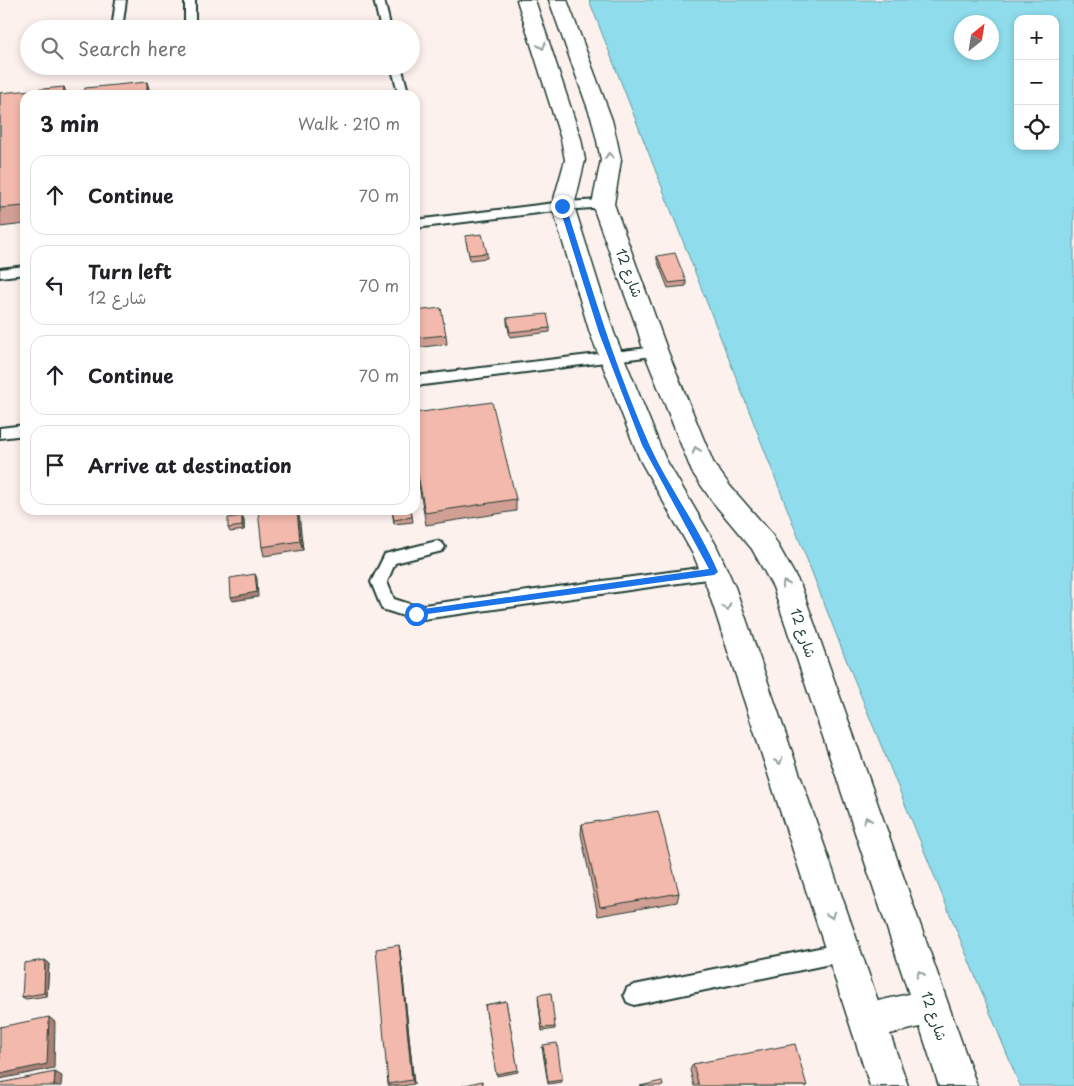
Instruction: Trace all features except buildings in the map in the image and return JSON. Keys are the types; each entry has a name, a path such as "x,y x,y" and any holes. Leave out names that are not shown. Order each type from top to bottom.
{"street":[{"path":"526,0 567,121 575,160 562,206 611,286 611,357 653,460 706,553 721,587 889,1086"},
{"path":"558,0 602,120 607,141 611,160 603,204"},
{"name":"شارع 12","path":"603,204 611,286 656,352 706,473 720,496 758,536 787,586 958,1086"},
{"path":"867,1021 931,1007"}],"lane":[{"path":"118,20 121,0"},
{"path":"190,0 190,20"},
{"path":"379,0 384,20"},
{"path":"398,75 403,90"},
{"path":"420,223 562,206 603,204"},
{"path":"0,273 20,271"},
{"path":"420,380 656,352"},
{"path":"0,433 20,431"},
{"path":"438,547 390,558 379,582 388,604 416,614 714,572"},
{"path":"634,995 844,952"}],"water":[{"path":"589,0 1074,0 1074,1086 1020,1086 843,652"}],"route":[{"path":"416,614 714,572 706,553 646,445 602,333 562,206"}]}
